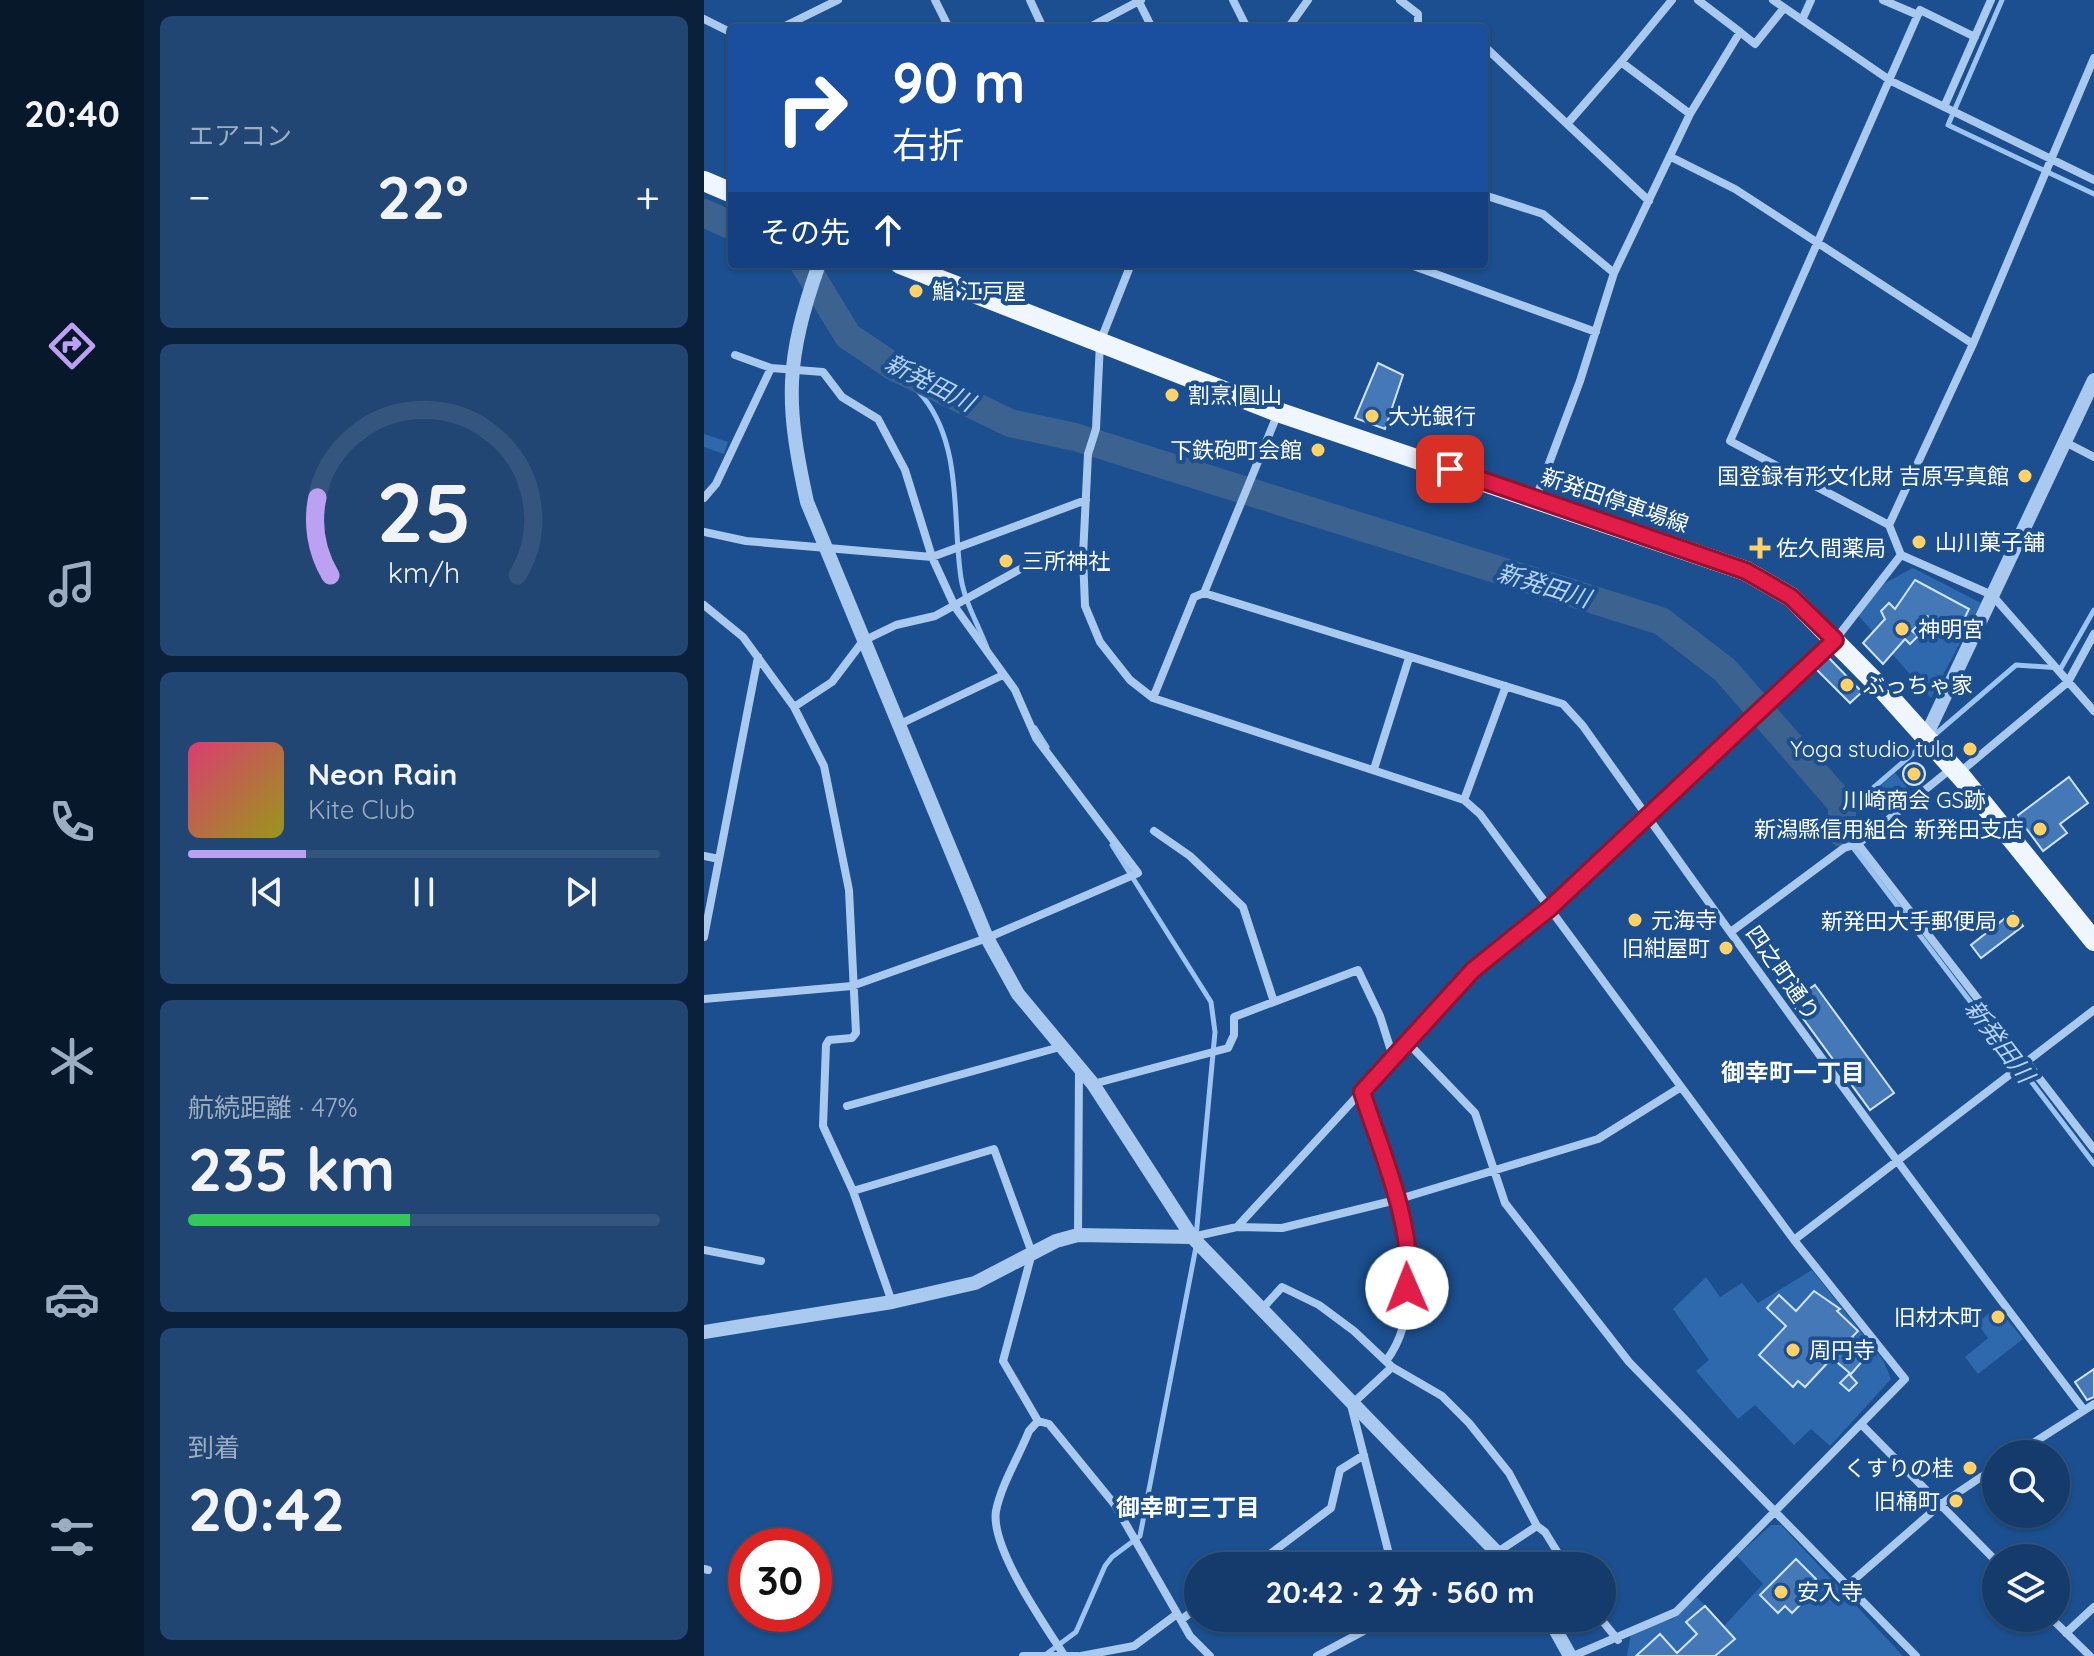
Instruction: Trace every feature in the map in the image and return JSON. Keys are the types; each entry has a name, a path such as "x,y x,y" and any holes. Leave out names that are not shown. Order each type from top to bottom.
{"main road":[{"path":"704,181 728,191"},
{"name":"新発田停車場線","path":"910,268 1278,412 1746,571 1791,597 1926,736 2094,941"}],"street":[{"path":"789,24 838,0"},
{"path":"935,0 947,24"},
{"path":"1030,0 1041,24"},
{"path":"1095,24 1139,0 1150,24"},
{"path":"1233,0 1245,24"},
{"path":"1291,24 1308,0"},
{"path":"1400,0 1418,14 1418,24"},
{"path":"1567,124 1672,0"},
{"path":"1698,0 1755,44 1784,8"},
{"path":"1773,0 1891,81 2094,180"},
{"path":"1802,20 1811,0"},
{"path":"1883,0 1918,15"},
{"path":"1944,107 1991,0"},
{"path":"1975,37 1920,10 1730,441 1889,525 1901,555 1992,595 2094,711"},
{"path":"704,19 728,31"},
{"path":"1536,498 1614,273 1690,114 1740,32"},
{"path":"1488,50 1649,201"},
{"path":"1889,525 1973,344 2094,58"},
{"path":"1621,62 1690,114"},
{"path":"1671,157 1735,189 1973,344"},
{"path":"1488,196 1543,214 1614,273"},
{"path":"818,268 791,368 789,398 794,445 807,502 987,938 1018,994 1093,1084 1192,1237 1351,1405 1498,1552"},
{"path":"1129,268 1100,342 1096,429 1088,454 1083,556 1085,606 1100,642 1130,680 1153,698 1464,800 1480,814 1794,1240 1905,1379 1676,1612 1618,1640 1572,1656 1557,1632"},
{"path":"1419,268 1596,332"},
{"path":"704,999 852,986 987,938 1138,873 1036,738 1015,690 955,607 932,557 905,470 878,419 842,397 823,372 771,368 735,355"},
{"path":"704,498 716,484 771,368"},
{"path":"1926,736 2094,380"},
{"path":"1153,698 1194,597 1204,593 1278,412"},
{"path":"2065,442 2094,457"},
{"path":"704,532 746,541 827,550 932,557 1086,500"},
{"path":"1237,1227 1473,970 1550,908 1835,640 1901,555"},
{"path":"794,707 832,682 863,641 896,625 935,616 955,607 1026,566 1083,556"},
{"name":"四之町通り","path":"1204,593 1563,704 1583,726 1732,931 1897,1164 2084,1410"},
{"path":"704,605 743,637 758,657 794,707 824,766 849,890 856,1033 852,1038 829,1040 826,1045 823,1126 853,1191 892,1302"},
{"path":"1732,931 1844,848 1858,844 2068,682 2094,634"},
{"path":"704,937 758,657"},
{"path":"1374,769 1409,658"},
{"path":"898,725 1003,675"},
{"path":"1464,800 1506,686"},
{"path":"1154,831 1190,856 1243,907 1274,1002"},
{"path":"1858,844 2094,1149"},
{"path":"704,856 719,859"},
{"path":"1093,1084 1228,1048 1234,1035 1234,1017 1358,970 1380,1016 1393,1057"},
{"path":"1794,1240 2094,1010"},
{"path":"1408,1043 1475,1113 1505,1203 1629,1362 1916,1656"},
{"path":"847,1106 1060,1047"},
{"path":"1078,1235 1079,1068"},
{"path":"704,1332 892,1302 975,1283 1032,1253 1078,1235 1192,1237 1237,1227 1282,1228 1396,1200 1598,1139 1681,1087"},
{"path":"1351,1405 1389,1364 1401,1333 1411,1265 1396,1200 1362,1092"},
{"path":"853,1191 994,1149 1032,1253 1003,1361 1038,1421 1049,1424 1115,1505 1179,1617 1210,1656"},
{"path":"704,1250 761,1261"},
{"path":"1261,1310 1282,1287 1319,1305 1354,1331 1389,1364 1442,1396 1469,1423 1509,1473 1537,1526 1545,1532 1557,1552"},
{"path":"2038,1440 2094,1404"},
{"path":"1351,1405 1388,1552"},
{"path":"1038,1421 1029,1431 996,1513 1001,1541 1021,1588 1064,1655"},
{"path":"1861,1424 1982,1546"},
{"path":"1273,1552 1331,1508 1340,1470 1364,1455"},
{"path":"1849,1584 1941,1504 1982,1476"},
{"path":"1500,1552 1537,1526"},
{"path":"2090,1656 2066,1633 2094,1607"},
{"path":"1023,1656 1112,1653 1134,1646 1184,1614"},
{"path":"1317,1656 1362,1632"},
{"path":"1611,1632 1618,1640"}],"shaded area":[{"path":"704,434 728,442 724,454 704,447"},
{"path":"1913,568 1981,603 1931,698 1857,614 1883,584"},
{"path":"1895,773 1911,792 1882,815 1867,797"},
{"path":"1812,1270 1883,1360 1891,1379 1830,1446 1811,1429 1794,1445 1755,1405 1738,1419 1696,1371 1709,1360 1673,1309 1706,1277 1720,1297 1742,1283 1758,1303"},
{"path":"1997,1307 2023,1339 1978,1374 1965,1357 1988,1338 1977,1323"},
{"path":"1771,1525 1781,1525 1903,1656 1627,1656 1631,1633 1674,1618 1697,1597 1724,1626 1763,1584 1737,1556"}],"building":[{"path":"1378,363 1403,375 1385,429 1355,418"},
{"path":"1915,580 1969,609 1958,632 1927,616 1912,631 1918,636 1910,644 1905,639 1883,664 1863,643 1885,619 1881,611 1889,603 1895,609"},
{"path":"1828,657 1862,692 1850,703 1816,669"},
{"name":"川崎商会 GS跡","path":"1914,763 1922,766 1925,774 1922,782 1914,785 1906,782 1903,774 1906,766"},
{"path":"2069,777 2088,803 2060,824 2067,833 2043,851 2017,816"},
{"path":"2013,912 2023,926 1981,958 1971,945"},
{"path":"1815,985 1894,1093 1870,1110 1791,1002"},
{"path":"1814,1291 1840,1309 1837,1311 1858,1331 1852,1337 1866,1357 1851,1374 1832,1358 1805,1387 1798,1381 1793,1387 1759,1355 1786,1326 1767,1308 1779,1295 1796,1311"},
{"path":"2094,1369 2094,1397 2087,1400 2075,1382"},
{"path":"1849,1374 1857,1383 1849,1391 1840,1383"},
{"path":"1796,1559 1816,1579 1800,1595 1805,1600 1792,1613 1785,1606 1778,1613 1760,1595"},
{"path":"1705,1606 1735,1639 1715,1656 1636,1656 1660,1634 1677,1653 1697,1634 1686,1622"}],"waterway":[{"path":"2002,0 1948,125 2094,194"},
{"name":"新発田川","path":"704,213 728,224"},
{"name":"新発田川","path":"806,268 848,336 894,367 1010,423 1075,437 1661,621 1725,670 1842,804 1842,833"},
{"path":"894,367 924,398 945,439 954,485 961,578 987,648"},
{"path":"1931,738 2016,665 2061,668 2094,610"},
{"path":"1035,728 1047,747"},
{"path":"1842,804 1858,801 1924,744"},
{"name":"新発田川","path":"1842,833 2094,1164"},
{"path":"1112,845 1211,1002 1215,1032 1196,1237"},
{"path":"1045,1655 1076,1632 1105,1566 1140,1536 1196,1247"}],"place":[{"name":"鮨 江戸屋","path":"916,291"},
{"name":"割烹 圓山","path":"1172,395"},
{"name":"大光銀行","path":"1372,416"},
{"name":"下鉄砲町会館","path":"1318,450"},
{"name":"国登録有形文化財 吉原写真館","path":"2025,476"},
{"name":"山川菓子舗","path":"1919,542"},
{"name":"佐久間薬局","path":"1760,548"},
{"name":"三所神社","path":"1006,561"},
{"name":"神明宮","path":"1902,629"},
{"name":"ぶっちゃ家","path":"1847,685"},
{"name":"Yoga studio tula","path":"1970,749"},
{"name":"川崎商会 GS跡","path":"1914,774"},
{"name":"新潟縣信用組合 新発田支店","path":"2040,829"},
{"name":"元海寺","path":"1635,920"},
{"name":"新発田大手郵便局","path":"2013,921"},
{"name":"旧紺屋町","path":"1726,948"},
{"name":"旧材木町","path":"1998,1317"},
{"name":"周円寺","path":"1793,1350"},
{"name":"くすりの桂","path":"1970,1468"},
{"name":"旧桶町","path":"1956,1501"},
{"name":"安入寺","path":"1781,1592"}],"district":[{"name":"御幸町一丁目","path":"1793,1072"},
{"name":"御幸町三丁目","path":"1188,1507"}],"route":[{"path":"1407,1288 1411,1265 1396,1200 1362,1092 1473,970 1550,908 1835,640 1791,597 1746,571 1450,469"}]}
